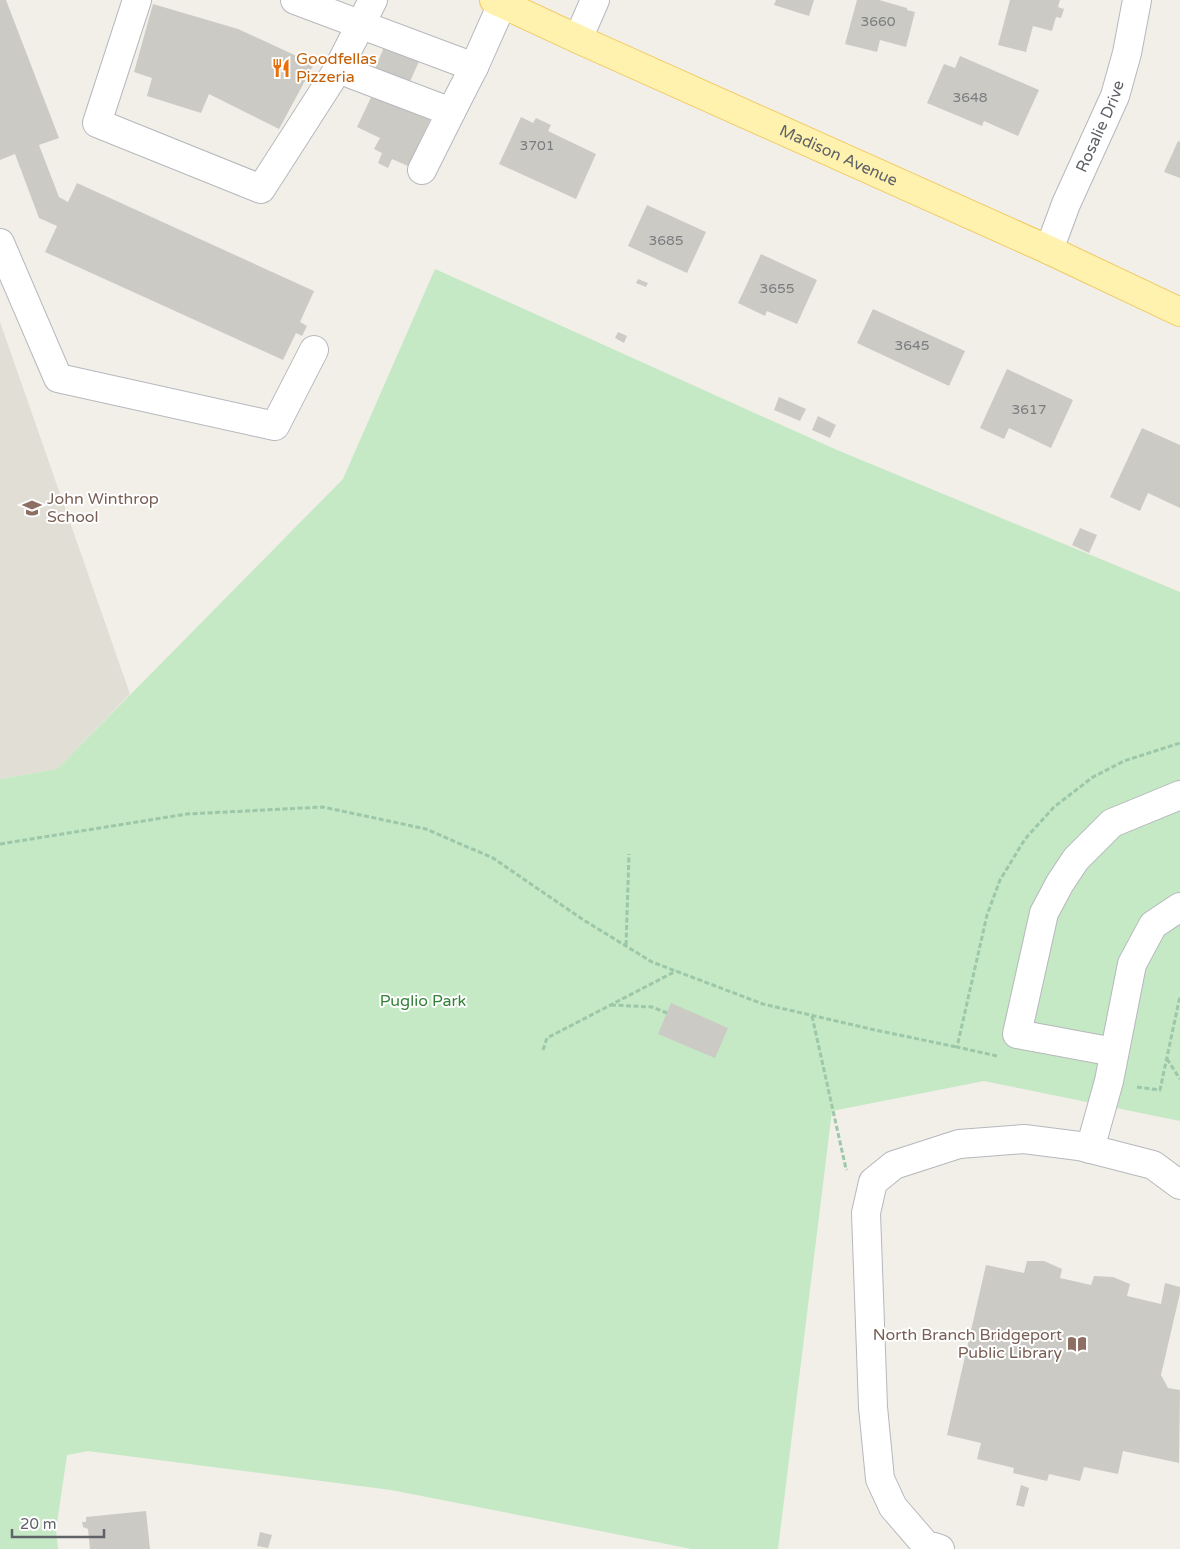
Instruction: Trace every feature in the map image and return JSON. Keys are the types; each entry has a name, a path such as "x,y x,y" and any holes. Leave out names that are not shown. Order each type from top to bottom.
{"main road":[{"name":"Madison Avenue","path":"498,2 1049,250 1180,312"}],"street":[{"path":"137,0 97,123 261,188 338,69 373,0"},
{"path":"295,0 474,67"},
{"path":"578,39 595,0"},
{"name":"Rosalie Drive","path":"1049,250 1066,204 1115,96 1127,52 1137,0"},
{"path":"422,170 474,67 498,2"},
{"path":"338,69 452,112"},
{"path":"0,243 58,378 275,426 314,350"},
{"path":"1114,1052 1017,1034 1044,913 1060,883 1076,859 1112,823 1180,795"},
{"path":"1090,1149 1109,1081 1132,964 1153,926 1180,907"},
{"path":"940,1549 925,1544 893,1507 880,1479 873,1408 866,1213 873,1182 894,1165 959,1144 1024,1139 1079,1146 1153,1165 1180,1185"}],"path":[{"path":"0,844 187,814 323,807 426,829 493,858 582,919 652,962 763,1004 957,1047"},
{"path":"626,946 629,854"},
{"path":"544,1050 547,1038 676,971"},
{"path":"610,1005 652,1006 667,1012"},
{"path":"812,1015 846,1169 873,1182"},
{"path":"1166,1059 1180,1079"}],"shaded area":[{"name":"John Winthrop School","path":"0,322 130,694 57,769 0,779"}],"green space":[{"name":"Puglio Park","path":"435,269 837,450 1180,592 1180,1121 984,1081 832,1111 778,1549 692,1549 391,1490 88,1451 67,1455 56,1530 58,1549 0,1549 0,779 57,769 343,479"}],"building":[{"path":"0,0 6,0 59,138 39,145 59,197 68,202 77,183 314,291 300,322 307,326 302,336 296,333 283,360 45,252 57,226 39,218 15,154 0,160"},
{"path":"776,0 814,0 809,16 774,5"},
{"path":"857,0 879,0 915,12 906,47 880,40 877,52 845,44"},
{"path":"1010,0 1060,0 1058,7 1064,9 1061,18 1056,17 1052,31 1033,26 1026,52 998,45"},
{"path":"153,4 238,29 314,64 279,129 209,94 201,113 147,96 152,78 134,72"},
{"path":"386,42 421,57 407,88 373,74"},
{"path":"960,56 1039,90 1018,136 984,121 982,126 927,103 944,64 955,68"},
{"path":"375,89 432,116 408,166 392,159 388,168 378,163 382,153 374,149 380,138 357,127"},
{"path":"521,117 533,123 536,118 551,125 548,131 596,154 576,199 499,164"},
{"path":"1178,141 1180,142 1180,178 1164,172"},
{"path":"647,205 706,232 687,273 628,246"},
{"path":"761,254 817,280 797,324 767,311 765,316 738,303"},
{"path":"638,279 648,283 646,287 636,283"},
{"path":"873,309 965,351 949,386 857,343"},
{"path":"618,332 627,336 624,343 615,338"},
{"path":"1007,369 1073,400 1051,448 1009,428 1004,439 980,428"},
{"path":"779,397 806,409 800,421 774,410"},
{"path":"818,416 836,425 830,438 812,430"},
{"path":"1142,428 1180,445 1180,508 1148,493 1140,511 1110,497"},
{"path":"1080,528 1097,535 1089,553 1072,545"},
{"path":"671,1003 728,1028 715,1058 658,1034"},
{"path":"1027,1261 1044,1261 1062,1269 1060,1278 1091,1285 1094,1276 1113,1277 1130,1284 1127,1296 1161,1304 1165,1283 1180,1287 1161,1375 1168,1388 1180,1390 1179,1463 1123,1451 1118,1474 1084,1467 1080,1481 1049,1474 1047,1481 1013,1473 1014,1468 977,1459 981,1443 947,1435 986,1265 1024,1273"},
{"path":"1021,1485 1029,1488 1024,1507 1016,1505"},
{"path":"146,1511 150,1549 90,1549 88,1529 83,1527 82,1522 86,1522 86,1517"},
{"path":"260,1532 272,1535 268,1548 257,1546"}],"place":[{"name":"Goodfellas Pizzeria","path":"281,68"},
{"name":"John Winthrop School","path":"32,508"},
{"name":"North Branch Bridgeport Public Library","path":"1077,1344"}]}
